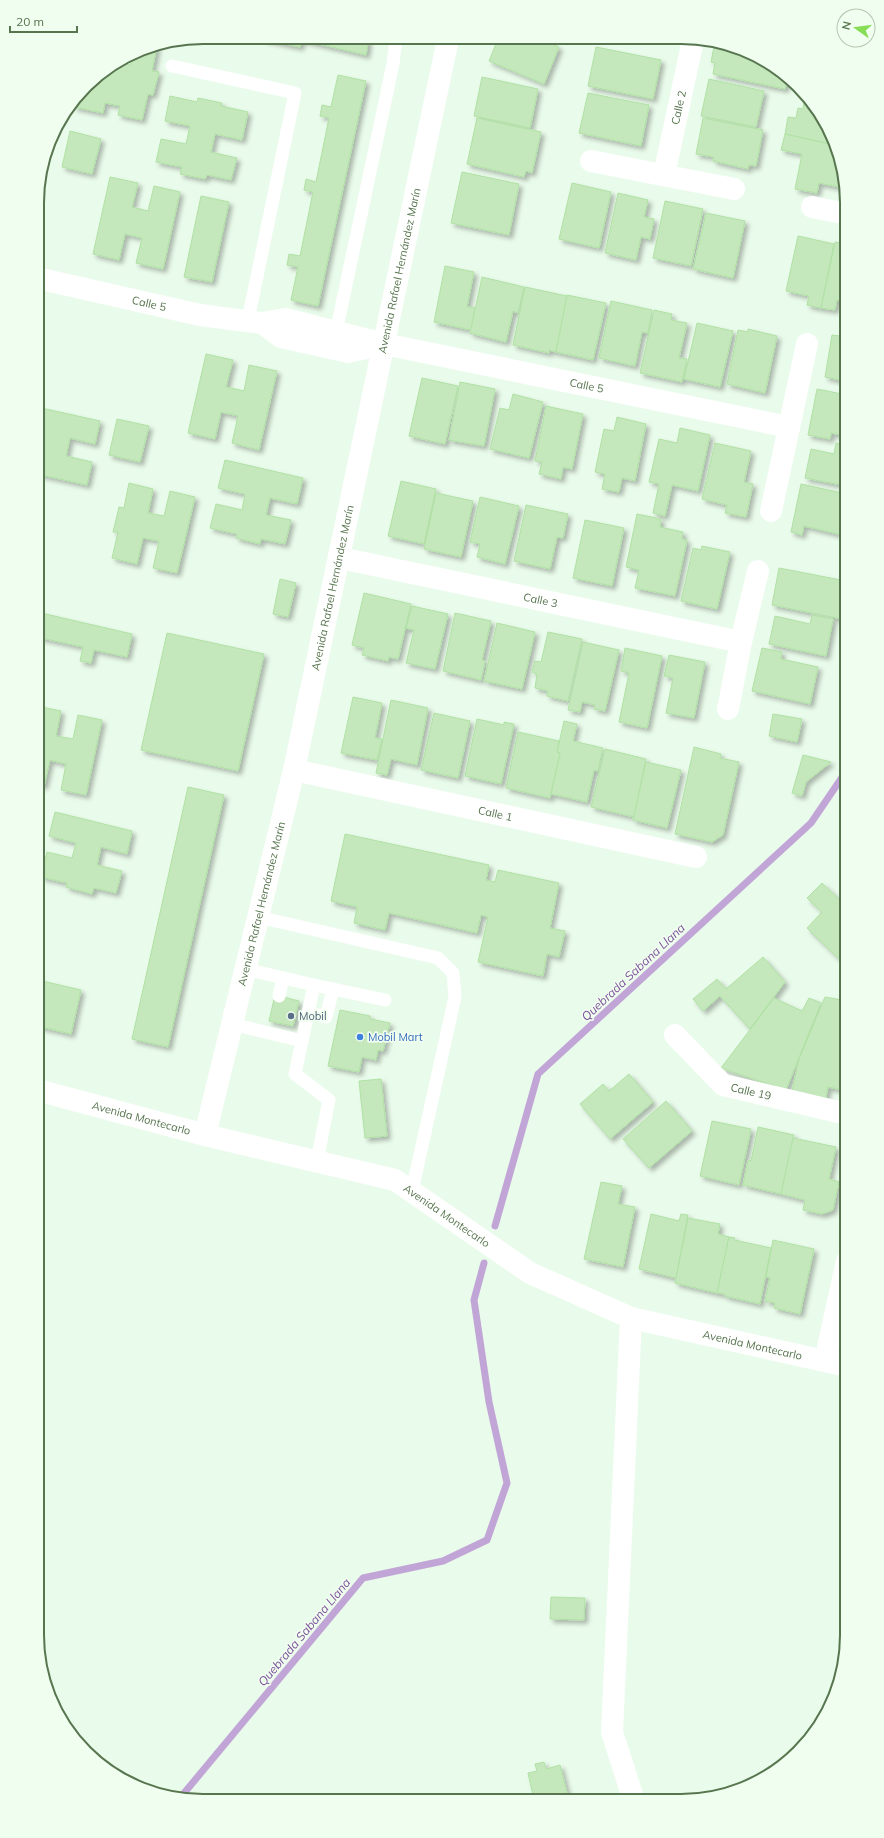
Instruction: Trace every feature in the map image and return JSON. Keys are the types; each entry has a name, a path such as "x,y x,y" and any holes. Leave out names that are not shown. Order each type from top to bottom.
{"street":[{"name":"Avenida Rafael Hernández Marín","path":"205,1135 294,770 340,558 447,44"},
{"name":"Calle 2","path":"664,175 692,44"},
{"path":"591,161 734,189"},
{"path":"812,207 840,213"},
{"name":"Calle 5","path":"44,280 200,315 255,321 285,319 384,344 789,427"},
{"name":"Calle 5","path":"255,321 281,337 348,352 384,344"},
{"path":"771,512 807,344"},
{"name":"Calle 3","path":"340,558 741,642"},
{"path":"728,709 741,642 758,571"},
{"name":"Calle 1","path":"294,770 696,858"},
{"name":"Calle 19","path":"675,1035 723,1085 840,1112"},
{"name":"Avenida Montecarlo","path":"44,1092 205,1135 317,1160 395,1180 530,1273 631,1318 840,1364"},
{"path":"825,1361 840,1293"},
{"path":"631,1318 612,1732 632,1794"}],"lane":[{"path":"336,332 393,64 395,44"},
{"path":"172,66 295,93 255,321"},
{"path":"258,917 438,958 453,973 455,997 412,1191"},
{"path":"245,969 385,1000"},
{"path":"279,996 283,978"},
{"path":"314,985 295,1074 329,1100 317,1160"},
{"path":"308,1013 326,1017 333,989"},
{"path":"232,1024 272,1027 302,1041"}],"building":[{"path":"286,44 301,44 300,47"},
{"path":"319,44 368,44 366,55"},
{"path":"496,44 552,44 559,47 544,84 489,61"},
{"path":"596,47 661,60 653,99 588,86"},
{"path":"714,47 732,52 751,60 778,77 786,84 785,89 713,74 715,63 711,62"},
{"path":"156,51 152,71 159,72 153,95 148,94 142,120 118,115 120,106 105,103 103,113 76,107 106,77 125,64 130,65 133,60"},
{"path":"338,75 366,81 318,306 291,300 298,267 287,265 289,254 300,256 313,192 304,190 306,179 316,182 329,118 320,116 322,105 331,107"},
{"path":"482,77 538,89 530,128 474,116"},
{"path":"709,79 764,91 756,127 701,116"},
{"path":"588,93 649,105 641,146 579,133"},
{"path":"170,96 197,102 198,98 222,103 221,106 248,112 242,140 215,134 211,152 237,158 231,180 207,175 205,179 180,174 182,167 156,162 161,139 186,144 190,126 165,121"},
{"path":"804,102 819,124 829,144 785,134 788,117 796,118 798,108 803,109"},
{"path":"477,118 541,132 532,173 526,171 524,177 467,164"},
{"path":"703,118 763,130 756,166 749,165 748,169 713,161 714,157 696,154"},
{"path":"70,131 101,139 92,174 62,167"},
{"path":"785,134 829,144 835,162 839,187 819,183 817,193 795,189 802,154 781,150"},
{"path":"462,172 519,184 509,235 451,223"},
{"path":"110,177 138,183 132,207 148,211 154,186 180,192 163,269 136,263 142,238 125,234 119,260 93,254"},
{"path":"572,183 611,192 599,248 559,239"},
{"path":"618,193 648,200 644,217 654,219 650,239 641,237 636,260 605,253"},
{"path":"201,196 229,202 212,282 184,277"},
{"path":"665,201 703,209 691,266 653,258"},
{"path":"706,213 745,221 733,278 693,269"},
{"path":"798,236 834,244 821,308 807,305 809,296 786,291"},
{"path":"835,242 840,243 840,301 837,300 835,310 821,308"},
{"path":"445,266 474,272 467,307 475,308 471,330 434,322"},
{"path":"482,277 524,287 518,313 513,311 506,342 470,333"},
{"path":"525,287 567,296 556,352 549,350 549,353 513,345"},
{"path":"567,295 606,303 593,360 556,352"},
{"path":"611,301 652,310 648,333 642,332 635,366 599,358"},
{"path":"654,310 672,314 671,320 687,323 679,358 687,359 682,382 640,373"},
{"path":"697,323 733,331 720,387 684,379"},
{"path":"748,329 777,336 765,393 727,384 738,330 748,332"},
{"path":"832,335 840,336 840,380 825,377"},
{"path":"206,354 233,360 226,387 244,391 249,365 277,371 259,450 232,443 238,416 221,412 215,439 188,433"},
{"path":"422,378 458,386 445,444 409,436"},
{"path":"460,382 495,389 484,446 449,440"},
{"path":"817,389 840,394 840,435 831,433 830,439 808,435"},
{"path":"513,394 543,402 529,458 490,449 500,408 509,410"},
{"path":"546,406 583,414 572,469 563,467 561,479 539,474 542,462 535,461"},
{"path":"44,409 100,421 95,444 70,438 66,456 92,462 87,485 44,476"},
{"path":"617,417 646,424 635,481 622,478 619,492 602,489 605,474 595,472 604,429 614,431"},
{"path":"117,419 149,426 140,462 109,455"},
{"path":"680,428 710,435 698,491 672,485 665,516 653,513 659,484 649,482 659,439 677,443"},
{"path":"715,443 751,451 744,482 753,484 746,517 725,513 727,505 702,499"},
{"path":"836,443 840,444 840,485 805,478 811,449 834,454"},
{"path":"225,460 303,478 297,504 270,498 266,515 291,520 285,544 261,539 260,544 236,538 237,534 210,528 216,504 242,510 245,494 218,488"},
{"path":"401,481 436,489 424,544 388,536"},
{"path":"129,483 153,489 148,513 164,516 170,491 195,497 177,573 153,568 159,541 143,538 137,564 112,558 118,532 113,532 119,507 124,508"},
{"path":"801,484 840,492 840,534 804,526 802,535 791,532"},
{"path":"436,493 473,501 461,557 424,549"},
{"path":"480,497 519,506 505,564 477,557 480,544 470,542"},
{"path":"526,505 568,514 563,538 557,537 550,569 514,561"},
{"path":"637,514 661,519 660,527 683,532 682,539 687,540 675,596 635,588 639,570 626,567"},
{"path":"585,520 624,528 612,586 573,578"},
{"path":"702,546 730,552 717,609 681,601 693,548 701,550"},
{"path":"779,568 840,580 840,619 772,605"},
{"path":"280,579 296,583 288,617 273,614"},
{"path":"364,593 411,604 398,659 389,657 388,661 362,655 364,648 352,645"},
{"path":"412,606 448,614 435,669 406,663 414,630 406,628"},
{"path":"455,613 491,621 482,660 485,661 481,680 443,671"},
{"path":"44,614 132,634 127,657 94,650 91,663 80,661 83,647 44,639"},
{"path":"812,615 833,619 826,656 769,644 775,616 810,624"},
{"path":"497,623 535,632 522,689 484,681"},
{"path":"548,632 582,639 568,701 547,696 548,691 535,688 537,674 532,672 535,661 541,662"},
{"path":"167,633 264,654 238,771 141,750"},
{"path":"583,642 619,650 605,711 594,709 595,705 582,702 580,712 568,710"},
{"path":"625,648 662,656 647,728 619,722 629,673 621,671"},
{"path":"762,648 782,652 781,659 818,667 810,704 752,691"},
{"path":"669,655 705,662 694,718 666,713 673,678 664,676"},
{"path":"353,697 382,703 375,738 382,739 377,760 341,753"},
{"path":"391,700 428,708 417,765 391,759 387,775 376,773"},
{"path":"44,707 61,711 56,736 73,739 78,715 102,720 86,795 61,790 66,764 50,760 44,786"},
{"path":"434,713 470,721 458,778 421,770"},
{"path":"773,714 802,719 797,742 769,736"},
{"path":"477,719 504,725 504,722 514,724 501,784 465,776"},
{"path":"564,721 577,724 573,741 603,748 598,771 594,770 587,802 551,794 560,753 557,752"},
{"path":"518,732 559,741 557,752 560,753 550,798 506,788"},
{"path":"694,747 721,754 720,758 739,762 723,835 712,842 675,834"},
{"path":"605,749 646,759 634,817 591,807"},
{"path":"803,755 831,762 806,782 802,796 792,793"},
{"path":"646,762 681,770 667,828 633,820"},
{"path":"188,787 224,795 168,1047 132,1039"},
{"path":"55,812 132,831 127,854 101,847 97,865 122,871 116,893 94,888 92,894 66,887 67,883 44,878 44,864 47,852 72,858 76,843 49,836"},
{"path":"345,834 489,865 486,880 495,882 498,870 559,883 550,928 565,931 559,957 547,954 543,976 478,962 488,917 481,915 477,933 389,913 385,930 354,923 357,907 331,901"},
{"path":"822,883 840,900 840,960 807,928 822,912 807,898"},
{"path":"763,957 785,982 750,1029 720,996 703,1011 693,999 717,979 726,989"},
{"path":"44,981 81,990 71,1034 44,1028"},
{"path":"275,995 299,1001 293,1026 269,1021"},
{"path":"825,997 840,1000 840,1090 828,1087 826,1098 792,1091 799,1059"},
{"path":"774,998 802,1011 809,998 821,1003 786,1090 721,1068"},
{"name":"Mobil Mart","path":"340,1010 370,1016 370,1019 390,1023 383,1051 378,1050 376,1060 362,1057 359,1072 328,1066"},
{"path":"629,1074 653,1102 610,1139 580,1104 603,1084 609,1091"},
{"path":"381,1079 387,1136 365,1138 359,1081"},
{"path":"666,1101 692,1131 649,1168 623,1139"},
{"path":"712,1121 751,1129 739,1185 700,1176"},
{"path":"758,1127 794,1135 781,1194 743,1185 748,1160 751,1161"},
{"path":"793,1138 836,1147 829,1179 839,1182 833,1210 822,1214 803,1210 805,1200 781,1194"},
{"path":"601,1182 622,1186 618,1204 635,1207 623,1267 584,1259"},
{"path":"651,1214 679,1221 681,1214 688,1215 676,1278 639,1269"},
{"path":"688,1218 720,1224 718,1234 729,1237 717,1293 675,1283"},
{"path":"729,1237 735,1238 734,1240 771,1248 760,1304 717,1293"},
{"path":"773,1240 814,1249 800,1314 774,1308 775,1303 765,1301 770,1278 766,1277"},
{"path":"551,1597 585,1598 584,1620 550,1619"},
{"path":"544,1762 546,1769 560,1765 567,1793 533,1794 528,1773 537,1771 535,1764"}],"waterway":[{"name":"Quebrada Sabana Llana","path":"495,1226 538,1074 811,823 840,780"},
{"name":"Quebrada Sabana Llana","path":"184,1793 363,1578 443,1561 487,1540 507,1483 489,1402 474,1300 484,1263"}],"place":[{"name":"Mobil","path":"291,1016"},
{"name":"Mobil Mart","path":"360,1037"}]}
